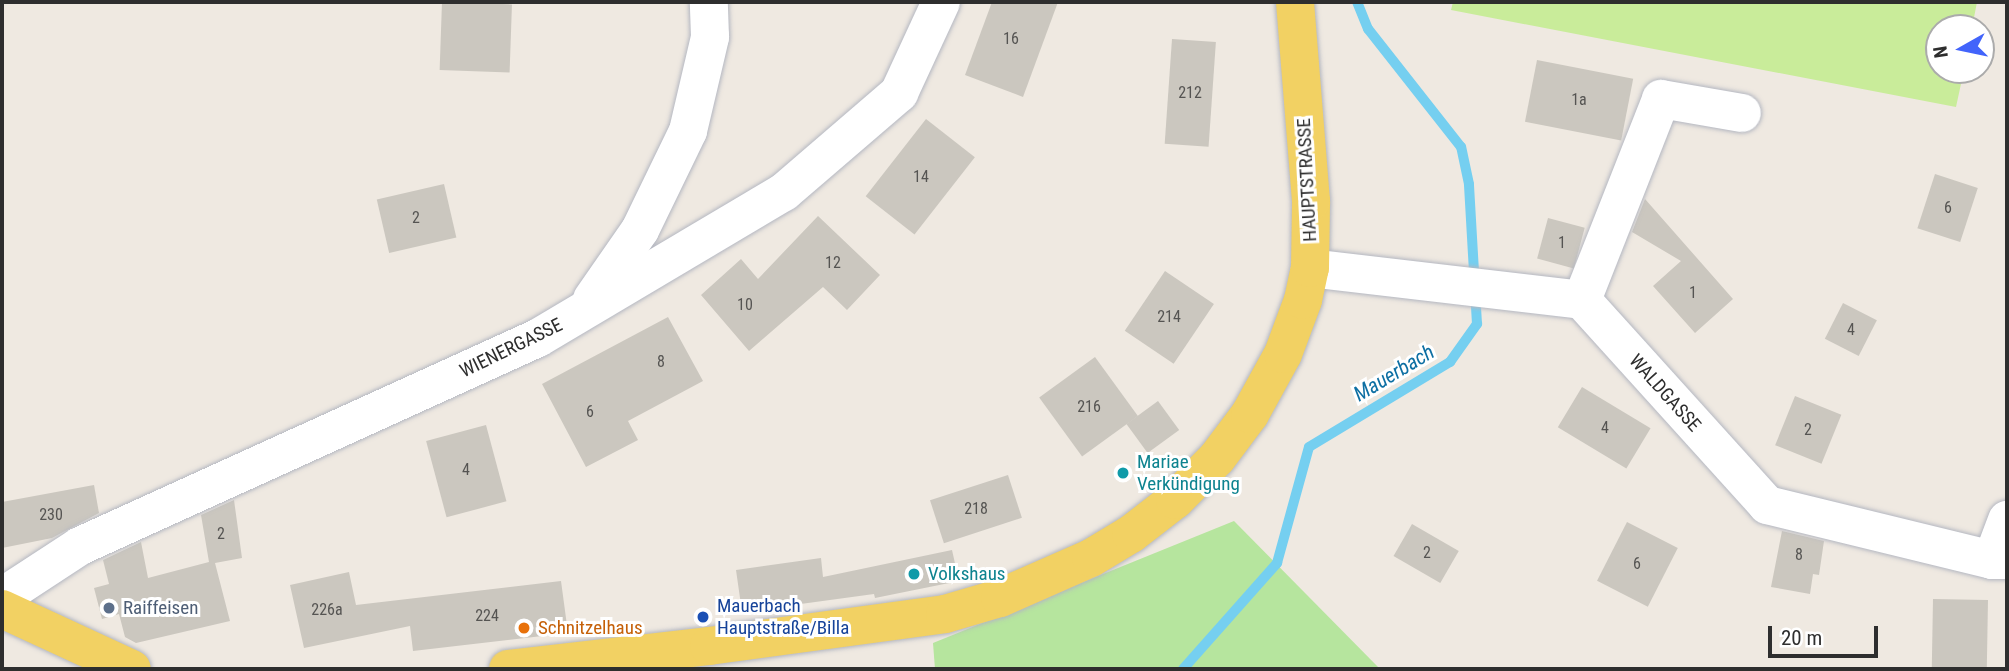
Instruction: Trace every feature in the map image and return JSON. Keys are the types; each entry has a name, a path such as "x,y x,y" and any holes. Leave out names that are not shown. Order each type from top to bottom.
{"main road":[{"name":"HAUPTSTRASSE","path":"508,669 692,659 945,614 1027,587 1112,546 1175,500 1234,436 1283,354 1303,300 1310,268 1311,201 1295,2"},
{"path":"2,610 132,669"}],"street":[{"path":"585,309 640,230 688,131 709,37 709,2"},
{"name":"WIENERGASSE","path":"2,597 80,546 538,338 784,192 899,93 941,2"},
{"path":"1310,268 1582,300 1661,99 1742,113"},
{"name":"WALDGASSE","path":"1582,300 1767,505 2000,560"},
{"path":"2000,560 2007,520"}],"green space":[{"path":"1453,2 1977,2 1975,14 1925,14 1925,84 1961,84 1956,107 1451,10"},
{"path":"1234,521 1380,669 935,669 933,643"}],"building":[{"path":"442,2 512,4 510,72 440,70"},
{"path":"992,2 1058,2 1023,97 965,75"},
{"path":"1172,39 1216,42 1209,147 1165,144"},
{"path":"1537,60 1633,79 1621,141 1525,122"},
{"path":"926,119 975,157 915,234 866,196"},
{"path":"1935,174 1978,188 1960,242 1917,228"},
{"path":"444,184 456,238 389,253 377,200"},
{"path":"1645,199 1733,299 1695,333 1653,286 1681,261 1632,232"},
{"path":"818,216 880,275 847,310 823,287 749,351 701,295 741,259 758,279"},
{"path":"1548,218 1585,228 1574,268 1537,259"},
{"path":"1165,271 1214,304 1174,364 1125,331"},
{"path":"1843,303 1877,320 1859,356 1825,339"},
{"path":"668,317 703,381 628,421 638,440 586,467 542,384"},
{"path":"1095,357 1138,416 1082,457 1039,398"},
{"path":"1582,387 1651,428 1626,468 1558,427"},
{"path":"1795,396 1841,415 1822,464 1775,445"},
{"path":"1158,401 1179,430 1148,453 1126,424"},
{"path":"486,425 506,501 447,517 426,441"},
{"path":"1008,475 1022,518 944,543 930,500"},
{"path":"94,485 99,513 52,538 2,548 2,502"},
{"path":"234,500 242,558 215,563 230,621 136,643 125,637 119,614 102,619 94,588 109,584 103,560 141,542 148,578 209,562 201,515"},
{"path":"1627,522 1678,548 1648,607 1597,581"},
{"path":"1412,524 1459,551 1440,583 1394,556"},
{"path":"1782,531 1824,541 1819,575 1813,574 1810,594 1771,587"},
{"path":"952,550 959,581 875,598 874,594 742,612 736,570 821,558 823,577"},
{"path":"349,572 356,605 561,581 568,633 413,651 410,626 304,648 290,585"},
{"path":"1933,599 1988,600 1987,669 1932,669"}],"waterway":[{"name":"Mauerbach","path":"1183,669 1277,563 1309,447 1450,362 1477,324 1469,184 1461,147 1368,29 1357,2"}],"place":[{"name":"Mariae Verkündigung","path":"1123,473"},
{"name":"Volkshaus","path":"914,574"},
{"name":"Raiffeisen","path":"109,608"},
{"name":"Mauerbach Hauptstraße/Billa","path":"703,617"},
{"name":"Schnitzelhaus","path":"524,628"}]}
